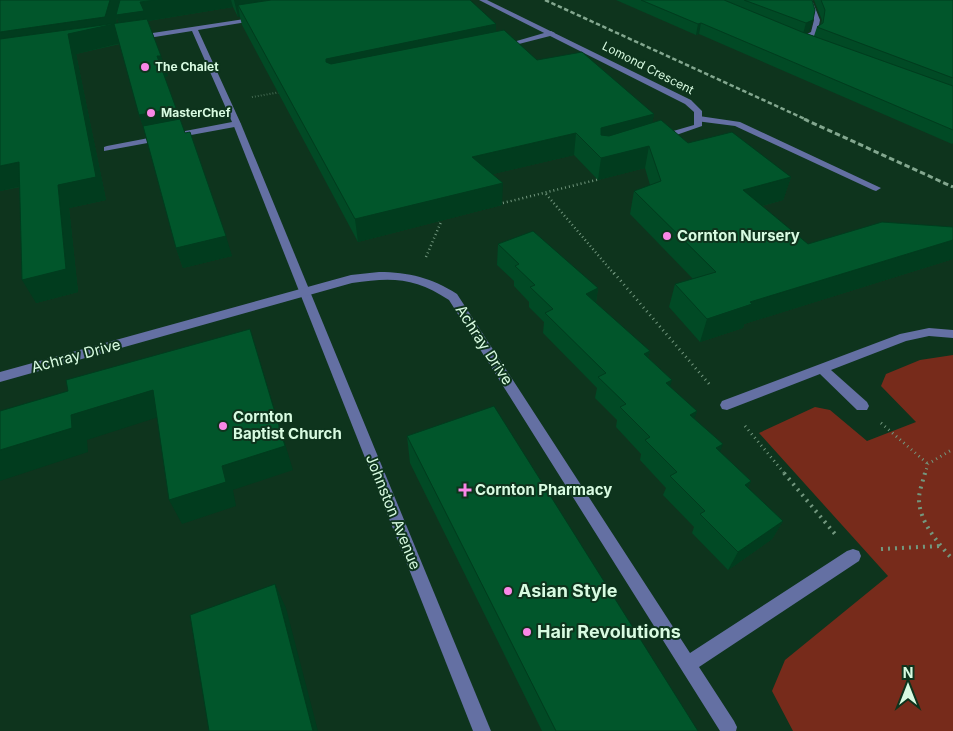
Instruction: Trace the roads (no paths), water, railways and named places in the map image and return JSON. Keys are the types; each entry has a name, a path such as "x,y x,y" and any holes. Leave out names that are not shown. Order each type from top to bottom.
{"street":[{"name":"Lomond Crescent","path":"482,0 688,102 698,111 700,119"},
{"path":"802,39 814,33 817,20 809,0"},
{"path":"127,39 270,17"},
{"name":"Johnston Avenue","path":"194,29 229,102 482,731"},
{"path":"494,48 551,33"},
{"path":"794,36 811,43"},
{"path":"650,140 698,126 700,119 736,124 876,188"},
{"path":"107,149 237,124"},
{"name":"Achray Drive","path":"0,377 351,279 377,275 417,278 437,285 453,297 728,726"},
{"path":"727,405 904,337 929,332 953,334"},
{"path":"821,368 862,406"},
{"path":"688,664 853,556"}],"railway":[{"path":"545,0 807,120"},
{"path":"804,119 953,187"}],"place":[{"name":"The Chalet","path":"145,67"},
{"name":"MasterChef","path":"151,113"},
{"name":"Cornton Nursery","path":"667,236"},
{"name":"Cornton Baptist Church","path":"223,426"},
{"name":"Cornton Pharmacy","path":"465,490"},
{"name":"Asian Style","path":"508,591"},
{"name":"Hair Revolutions","path":"527,632"}]}
